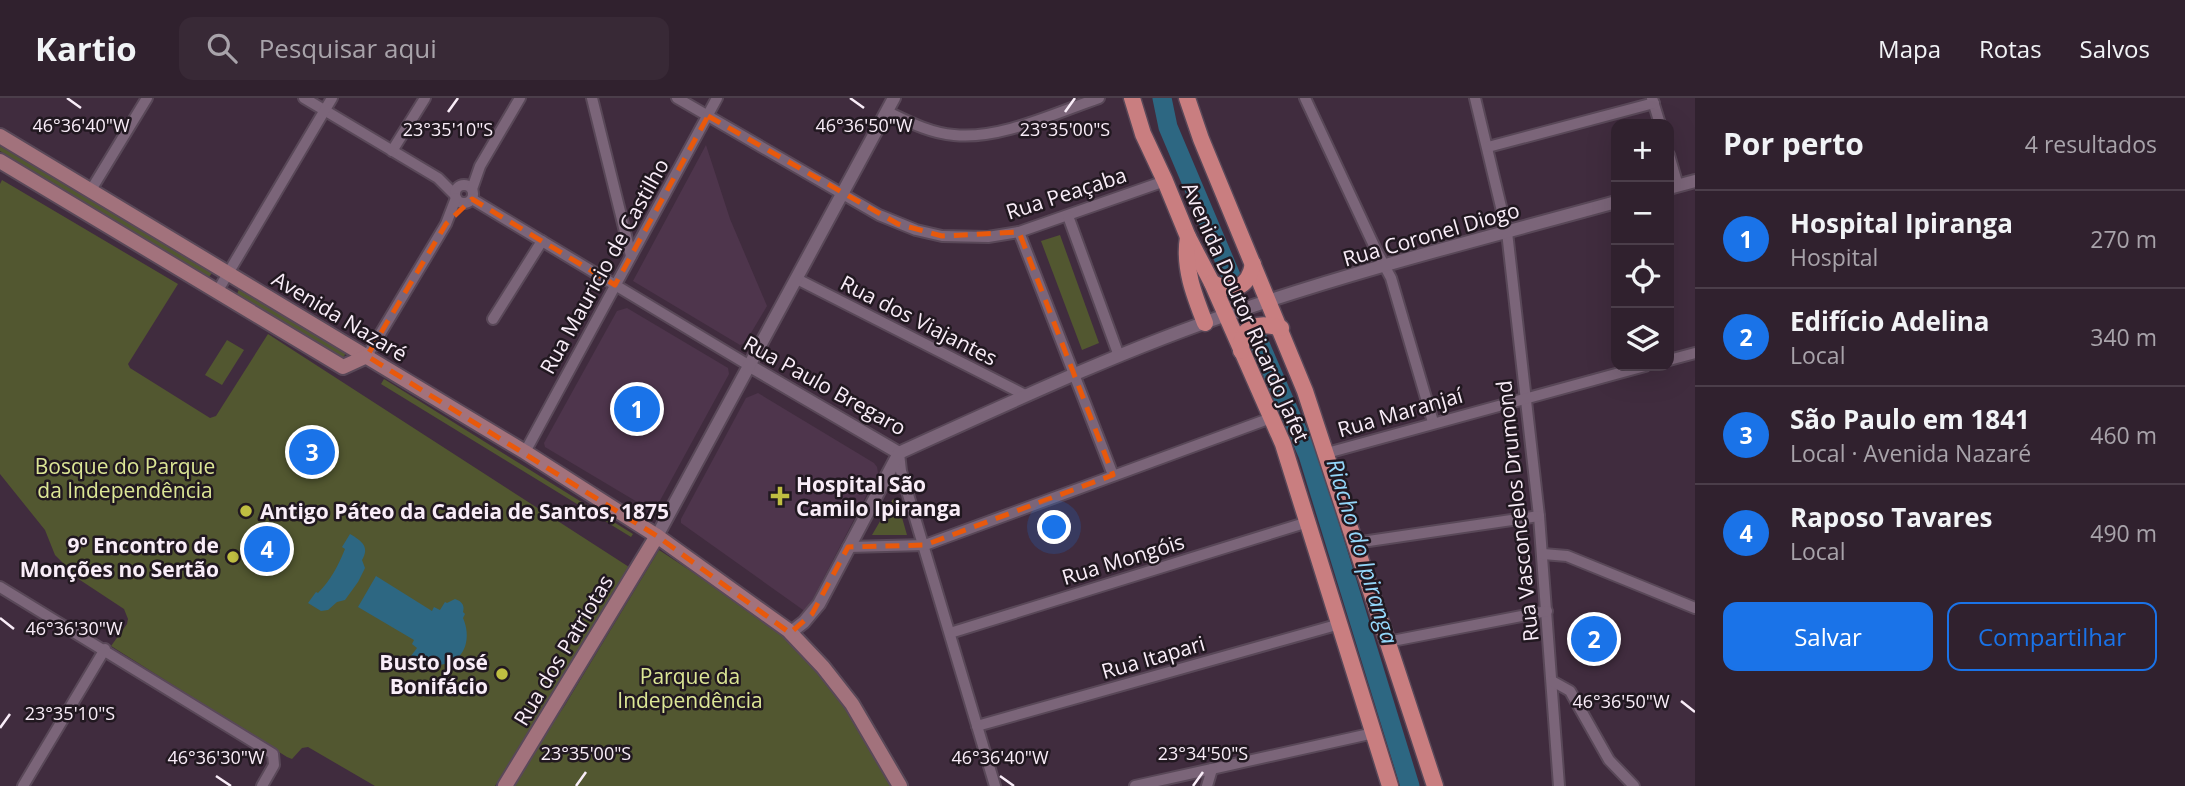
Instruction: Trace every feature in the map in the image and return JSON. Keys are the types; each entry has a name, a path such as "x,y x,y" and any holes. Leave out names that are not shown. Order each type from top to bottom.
{"main road":[{"name":"Avenida Doutor Ricardo Jafet","path":"1132,98 1143,134 1283,444 1390,786"},
{"name":"Avenida Doutor Ricardo Jafet","path":"1187,98 1253,264 1263,302 1281,328 1327,453 1435,786"},
{"name":"Avenida Nazaré","path":"0,136 367,356 657,536 790,633 823,667 852,704 900,786"},
{"name":"Avenida Nazaré","path":"0,161 343,367 367,356"},
{"path":"1188,237 1185,254 1190,279 1205,323"},
{"path":"1212,283 1225,289 1237,287 1248,279 1253,264"},
{"path":"1241,351 1242,338 1251,328 1264,324 1281,328"},
{"name":"Rua dos Patriotas","path":"505,786 657,536"}],"street":[{"path":"91,190 147,98"},
{"name":"Rua Paulo Bregaro","path":"304,98 899,453 1119,356 1263,302"},
{"path":"217,292 332,98"},
{"path":"392,151 425,98"},
{"path":"367,356 520,98"},
{"path":"592,98 631,256"},
{"name":"Rua Peaçaba","path":"677,98 879,215 916,230 942,236 988,237 1019,232 1166,181"},
{"name":"Rua Mauricio de Castilho","path":"524,452 717,98"},
{"path":"657,536 894,98"},
{"path":"888,112 937,132 976,135 996,133 1099,98"},
{"path":"1306,98 1391,278 1433,422"},
{"name":"Rua Vasconcelos Drumond","path":"1475,98 1507,232 1539,516 1559,786"},
{"path":"1488,147 1653,101 1658,119"},
{"path":"1674,187 1695,181"},
{"name":"Rua Coronel Diogo","path":"1263,302 1611,203"},
{"path":"1068,216 1119,356"},
{"path":"1019,232 1113,475"},
{"path":"493,319 541,241"},
{"name":"Rua dos Viajantes","path":"797,279 1024,396"},
{"path":"1674,359 1695,353"},
{"name":"Rua Maranjaí","path":"1327,453 1626,371"},
{"path":"848,547 925,545 1271,418"},
{"path":"899,453 901,471 995,786"},
{"path":"790,633 812,614 899,453"},
{"path":"1355,543 1539,516"},
{"name":"Rua Mongóis","path":"950,633 1308,522"},
{"path":"1542,554 1567,556 1695,608"},
{"path":"0,587 273,754 274,765 262,786"},
{"path":"1387,642 1547,611"},
{"name":"Rua Itapari","path":"977,726 1340,624"},
{"path":"23,786 104,649"},
{"path":"1552,681 1570,691 1609,760 1634,786"},
{"path":"1135,786 1374,733"},
{"path":"1208,786 1212,769"}],"highlighted area":[{"path":"708,116 898,224 942,236 1019,232 1113,475 925,545 848,547 812,614 790,633 657,536 367,356 446,224 472,199 615,285"}],"shaded area":[{"path":"706,145 730,219 767,306 745,343 740,345 633,281"},
{"path":"627,308 728,368 729,374 657,506 649,509 545,447 544,443 617,311"},
{"name":"Hospital São Camilo Ipiranga","path":"758,393 877,467 878,473 806,612 681,523 746,398"}],"green space":[{"path":"0,146 212,273 209,277 0,151"},
{"name":"Parque da Independência","path":"2,180 178,284 128,364 130,368 210,418 216,416 268,334 629,567 495,786 375,786 308,747 302,748 292,759 111,646 127,624 124,609 80,580 55,555 45,530 0,474"},
{"path":"1060,235 1099,343 1082,350 1041,241"},
{"path":"239,289 346,353 343,358 237,294"},
{"path":"227,340 244,350 222,385 205,375"},
{"path":"384,379 633,534 631,537 381,384"},
{"path":"893,499 897,500 907,535 872,535"},
{"name":"Parque da Independência","path":"659,550 764,619 791,640 828,677 860,727 891,786 511,786 565,705"}],"water":[{"path":"350,534 365,548 362,560 365,568 345,600 321,611 308,603 334,573 345,549 342,547"},
{"path":"376,576 432,611 434,607 440,610 445,602 455,599 461,602 467,639 458,657 426,670 415,668 415,658 411,656 417,648 412,644 414,640 358,607"}],"waterway":[{"name":"Riacho do Ipiranga","path":"1162,98 1168,127 1231,276"},
{"name":"Riacho do Ipiranga","path":"1256,335 1308,455 1410,786"}],"place":[{"name":"Hospital Ipiranga","path":"637,409"},
{"name":"São Paulo em 1841","path":"312,452"},
{"name":"Hospital São Camilo Ipiranga","path":"780,496"},
{"name":"Antigo Páteo da Cadeia de Santos, 1875","path":"246,511"},
{"name":"Raposo Tavares","path":"267,549"},
{"name":"9º Encontro de Monções no Sertão","path":"233,557"},
{"name":"Edifício Adelina","path":"1594,639"},
{"name":"Busto José Bonifácio","path":"502,674"}],"park label":[{"name":"Bosque do Parque da Independência","path":"125,478"}]}
